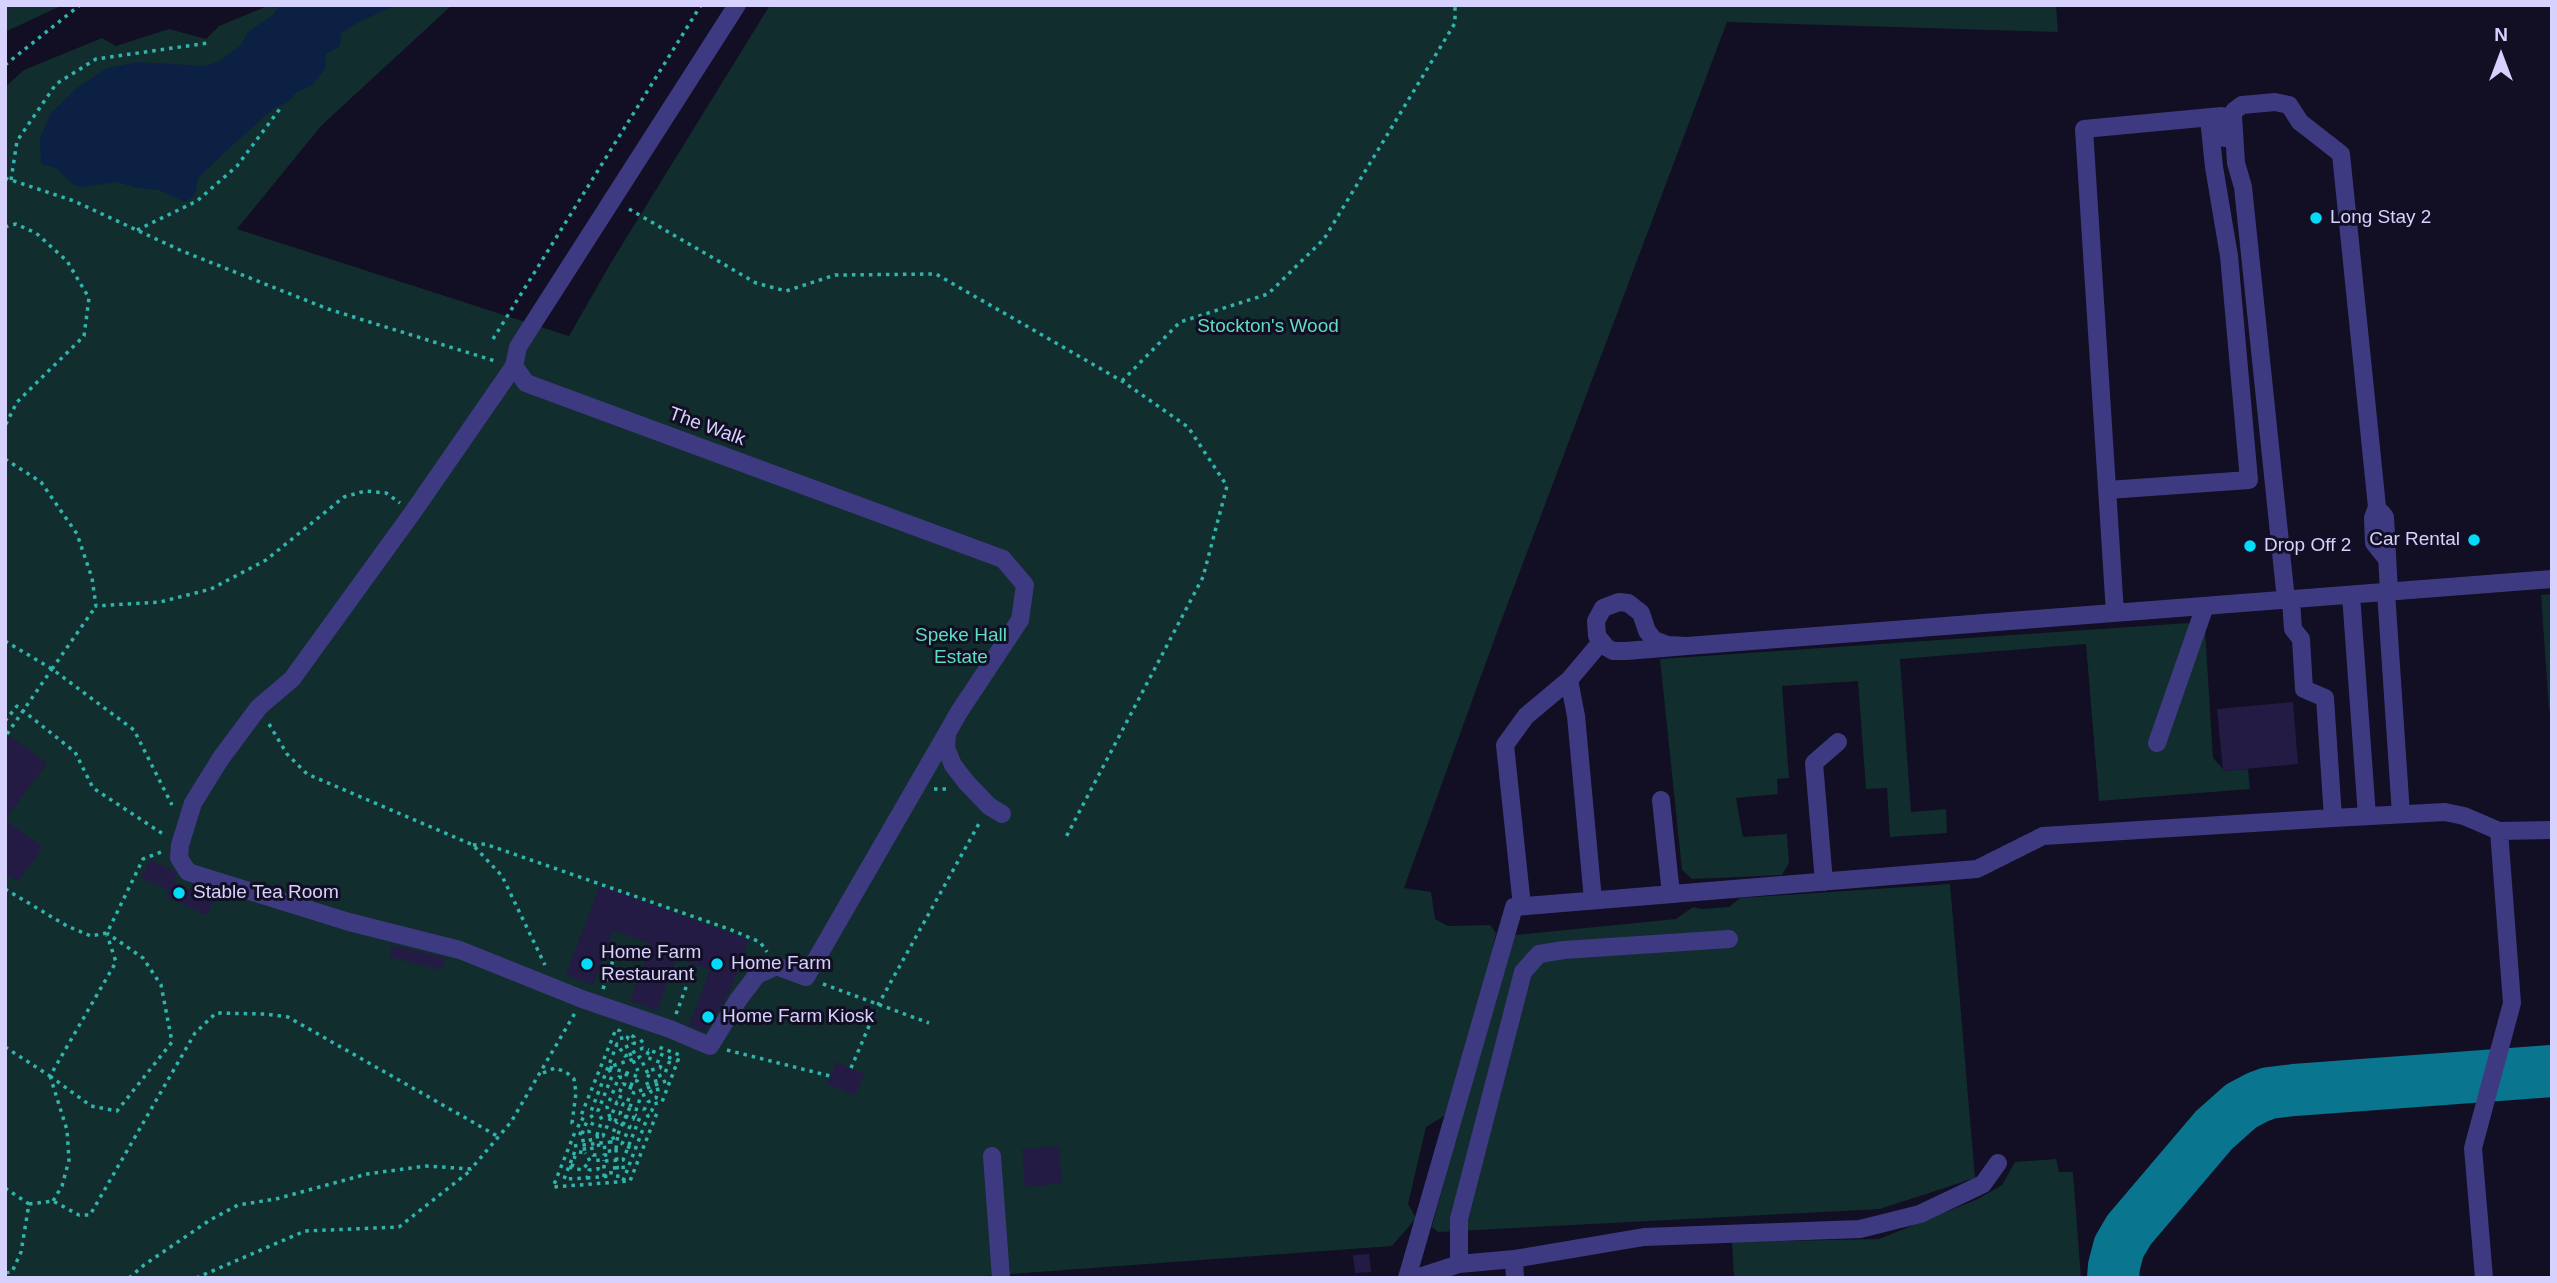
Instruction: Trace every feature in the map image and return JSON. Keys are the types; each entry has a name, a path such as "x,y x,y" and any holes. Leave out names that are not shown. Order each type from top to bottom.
{"street":[{"path":"737,5 518,346 514,366 292,679 259,707 221,758 193,803 180,845 179,858 188,872 349,922 460,950 710,1046 757,975 776,966 806,977 947,733"},
{"path":"2333,818 2325,698 2304,689 2301,639 2292,629 2288,600 2243,187 2247,162 2242,105 2275,102 2289,105 2300,122 2341,154 2376,507 2385,517 2401,814"},
{"path":"2115,613 2084,130 2222,117 2231,187 2247,222"},
{"path":"2108,490 2249,480 2229,256 2209,118"},
{"name":"The Walk","path":"514,366 527,383 1003,559 1026,585 1020,620 947,733"},
{"path":"1687,646 1667,645 1654,640 1647,631 1641,613 1628,603 1619,601 1598,614 1595,628 1601,642 1626,656 1687,646 2388,592 2493,591 2552,579"},
{"path":"2351,595 2367,816"},
{"path":"2157,743 2205,606"},
{"path":"1522,906 1505,746 1526,716 1569,680 1601,642"},
{"path":"1569,680 1576,716 1593,900"},
{"path":"947,733 946,748 953,765 995,810"},
{"path":"1824,882 1814,763 1839,742"},
{"path":"1661,800 1671,894"},
{"path":"1406,1278 1514,907 1977,869 2043,836 2445,812 2465,816 2500,831 2552,830"},
{"path":"2484,1278 2473,1148 2512,1003 2500,831"},
{"path":"1458,1264 1459,1219 1523,972 1539,954 1729,939"},
{"path":"992,1156 1001,1278"},
{"path":"1416,1278 1458,1264 1514,1259 1644,1237 1860,1229 1920,1214 1983,1184 1998,1163"},
{"path":"1514,1259 1515,1278"}],"path":[{"path":"5,65 80,5"},
{"path":"493,339 701,5"},
{"path":"1122,381 1180,322 1268,294 1324,239 1455,23 1455,5"},
{"path":"11,180 17,141 56,84 96,59 208,43"},
{"path":"137,230 197,201 237,166 282,106"},
{"path":"5,178 74,201 183,251 328,309 514,366"},
{"path":"612,199 756,282 786,291 835,275 936,274 1122,381 1188,427 1227,486 1203,577 1065,839"},
{"path":"5,227 16,224 36,233 67,261 89,298 84,336 17,402 5,426"},
{"path":"6,459 41,482 77,534 92,578 96,606 8,734"},
{"path":"96,606 160,601 211,589 267,560 344,497 365,491 386,493 413,512"},
{"path":"5,641 52,669 134,730 171,801 173,812"},
{"path":"5,721 17,705 75,752 93,788 180,845"},
{"path":"259,707 287,754 307,774 473,845 502,876 556,988"},
{"path":"851,1068 878,1005 995,810"},
{"path":"473,845 485,844 729,929 760,942 776,966"},
{"path":"53,1201 62,1186 69,1160 67,1130 50,1076 116,962 107,933 143,859 180,845"},
{"path":"5,889 67,926 90,936 107,933 143,958 162,985 172,1042 117,1111 91,1106 5,1047"},
{"path":"196,1278 305,1231 399,1227 471,1170 499,1137 590,1002 616,952"},
{"path":"670,1029 688,982"},
{"path":"841,991 929,1023"},
{"path":"5,1188 29,1204 53,1201 79,1215 90,1215 195,1033 216,1013 265,1013 288,1017 499,1137"},
{"path":"570,1167 582,1170 590,1161 585,1153 582,1134 587,1121 580,1118 615,1029 620,1031 639,1077"},
{"path":"582,1134 575,1132 553,1187 630,1181 657,1113 652,1110 654,1104 662,1102 668,1080 680,1055 642,1040 638,1044 633,1043 634,1037 629,1034 622,1040"},
{"path":"587,1178 589,1170 598,1170 598,1156 593,1155 589,1131 594,1120 590,1114 618,1044 625,1056 643,1048 678,1061"},
{"path":"710,1046 830,1076"},
{"path":"597,1135 604,1136 617,1102 622,1104 620,1114 633,1119 641,1096 650,1092 646,1081 651,1070 660,1068 662,1063 646,1057 649,1050"},
{"path":"608,1067 620,1061 625,1063 640,1057 649,1076"},
{"path":"620,1181 648,1116 644,1110 648,1102 656,1098 658,1091 655,1078 665,1073 671,1058"},
{"path":"608,1067 639,1077"},
{"path":"604,1177 604,1156 610,1154 609,1147 599,1148 597,1135 601,1120 598,1111 612,1076 608,1067"},
{"path":"541,1074 555,1068 574,1079 576,1093 572,1123 584,1128"},
{"path":"627,1073 625,1079 619,1077 607,1107 610,1118 629,1126 622,1144 635,1150"},
{"path":"639,1077 637,1081 633,1080 629,1091 634,1093 668,1080"},
{"path":"615,1142 632,1101 618,1096 623,1084 631,1086"},
{"path":"604,1161 622,1160 640,1117 635,1115"},
{"path":"617,1122 612,1136 620,1181"},
{"path":"571,1146 615,1142"},
{"path":"570,1167 575,1151 585,1153"},
{"path":"576,1156 564,1179 611,1176 611,1168 628,1167"},
{"path":"129,1278 209,1220 237,1205 276,1199 367,1174 426,1166 471,1170"},
{"path":"5,1273 12,1272 21,1252 29,1204"}],"green space":[{"path":"5,5 63,5 5,32"},
{"name":"Speke Hall Estate","path":"270,5 452,5 321,126 237,229 569,336 612,261 770,5 2056,5 2058,32 1727,22 1500,624 1404,888 1431,892 1435,919 1448,926 1490,925 1496,933 1480,1010 1444,1116 1426,1127 1408,1204 1416,1218 1392,1246 956,1278 5,1278 5,87 24,70 102,38 116,46 169,29 206,39 219,26"},
{"path":"2552,594 2552,711 2549,710 2541,595"},
{"path":"2188,623 2205,630 2213,758 2225,771 2248,769 2250,789 2099,801 2086,644 1900,659 1911,812 1946,809 1947,833 1890,837 1887,788 1866,789 1858,681 1782,686 1789,778 1777,779 1778,794 1736,798 1743,837 1787,834 1789,863 1782,875 1692,879 1682,870 1660,659"},
{"path":"1950,884 1975,1178 1880,1209 1438,1232 1432,1227 1499,975 1508,945 1515,935 1676,919 1693,907 1729,907 1740,898"},
{"path":"2056,1159 2059,1172 2073,1172 2081,1278 1734,1278 1732,1242 1879,1239 1978,1199 2002,1185 2015,1162"}],"water":[{"path":"280,5 396,5 341,33 340,46 326,54 325,69 312,85 273,109 223,154 198,178 196,191 192,198 185,202 159,190 137,188 117,182 81,187 74,185 56,168 41,164 40,138 51,113 78,87 107,68 138,62 205,66 218,62 240,46 248,32 273,15"}],"building":[{"path":"2293,702 2298,764 2223,771 2217,709"},
{"path":"5,733 47,763 5,820"},
{"path":"5,820 43,847 18,882 5,873"},
{"path":"150,860 173,870 176,874 173,882 214,899 207,915 166,897 169,890 141,878"},
{"name":"Home Farm","path":"600,885 749,940 730,992 705,1032 689,1025 710,970 676,958 657,1011 630,1001 651,944 613,930 593,985 566,975"},
{"path":"392,945 446,958 442,970 389,957"},
{"path":"836,1062 865,1074 855,1096 827,1084"},
{"path":"1059,1146 1062,1183 1025,1187 1022,1149"},
{"path":"1369,1254 1371,1272 1355,1273 1353,1255"}],"taxiway":[{"path":"2113,1278 2119,1247 2129,1230 2214,1130 2241,1106 2258,1097 2294,1090 2552,1071"}],"place":[{"name":"Long Stay 2","path":"2316,218"},
{"name":"Car Rental","path":"2474,540"},
{"name":"Drop Off 2","path":"2250,546"},
{"name":"Stable Tea Room","path":"179,893"},
{"name":"Home Farm Restaurant","path":"587,964"},
{"name":"Home Farm","path":"717,964"},
{"name":"Home Farm Kiosk","path":"708,1017"}],"park label":[{"name":"Stockton's Wood","path":"1268,327"}]}
